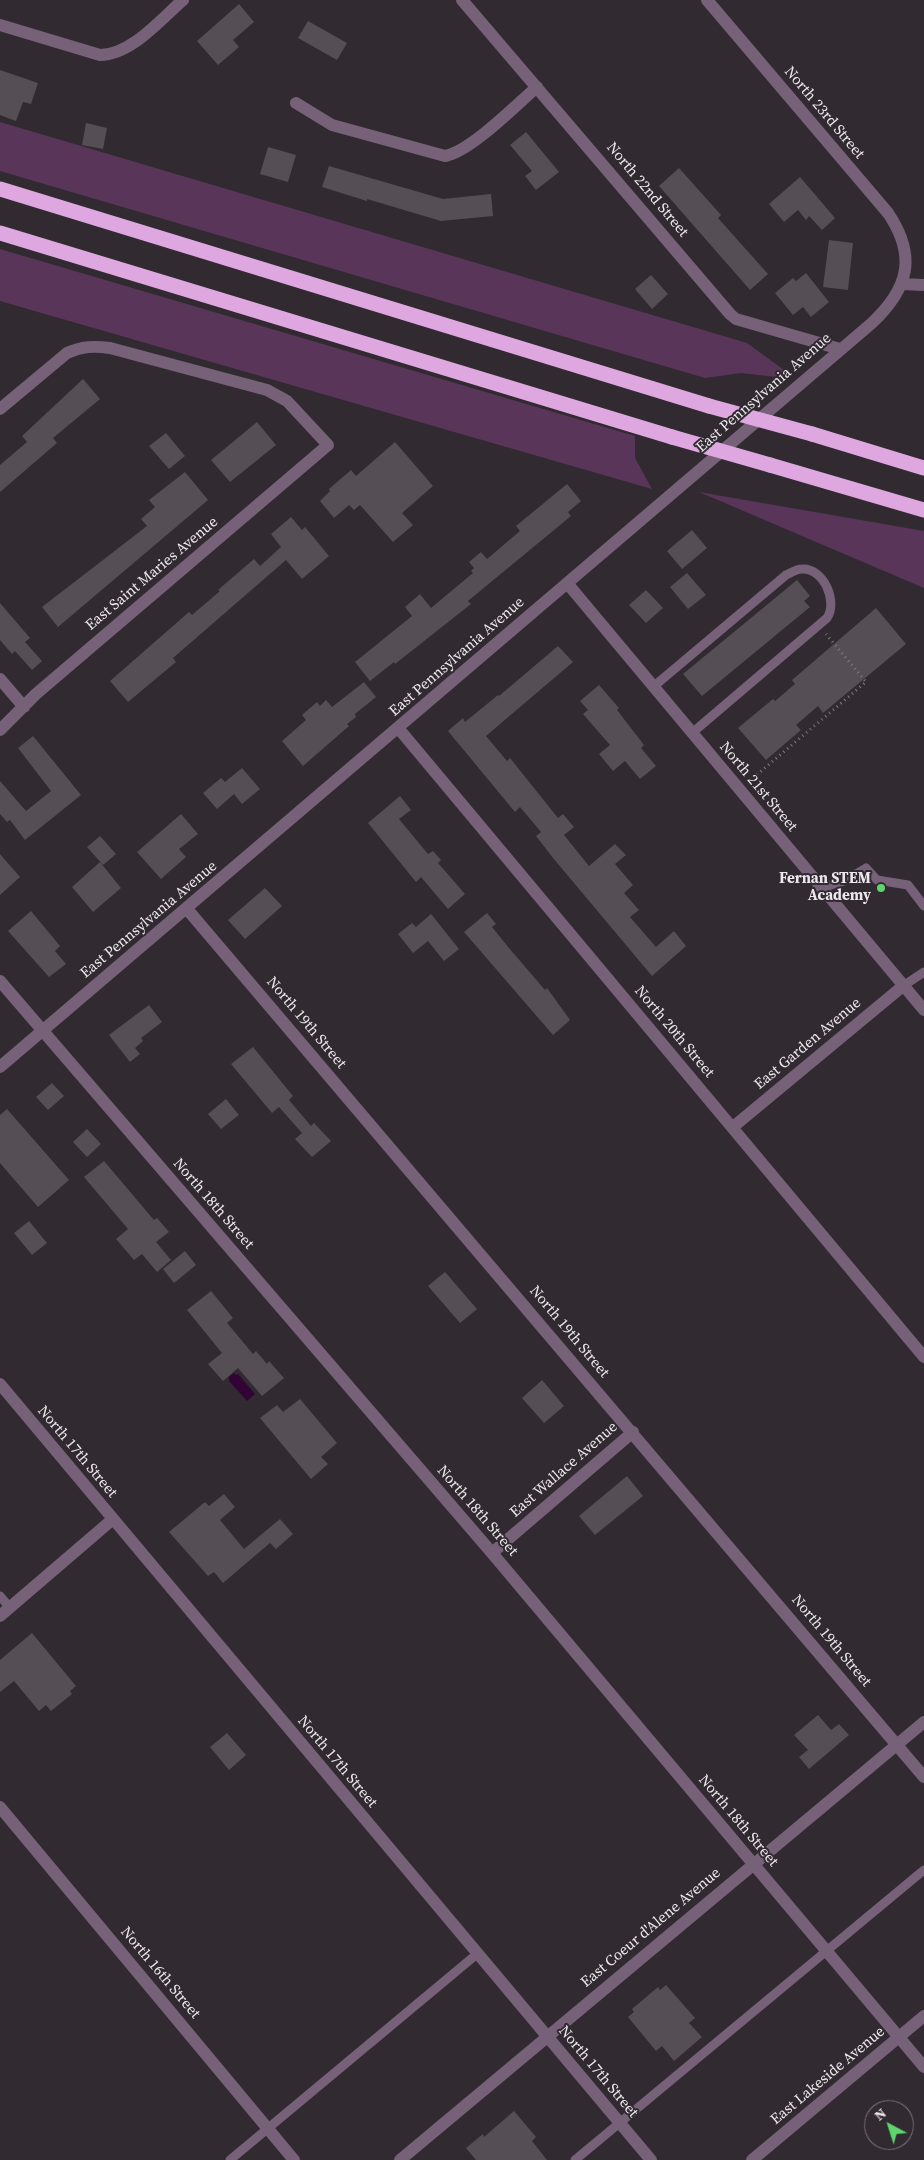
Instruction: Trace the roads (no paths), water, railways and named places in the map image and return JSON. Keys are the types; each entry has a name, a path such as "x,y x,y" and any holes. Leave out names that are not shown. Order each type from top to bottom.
{"highway":[{"path":"0,189 709,406 812,434 924,468"},
{"path":"0,233 672,437 924,511"}],"street":[{"path":"0,25 100,55 112,55 126,50 183,0"},
{"name":"North 22nd Street","path":"462,0 730,314 736,319 840,349"},
{"name":"North 23rd Street","path":"707,0 888,213 899,230 905,252"},
{"path":"296,103 332,124 445,156 453,155 468,146 537,86"},
{"name":"East Pennsylvania Avenue","path":"0,1067 886,310 902,284 905,252"},
{"path":"902,284 924,285"},
{"name":"East Saint Maries Avenue","path":"0,409 60,358 75,349 94,346 110,348 267,390 287,401 328,445 24,707 0,730"},
{"name":"North 21st Street","path":"567,583 924,1010"},
{"path":"0,679 24,707"},
{"name":"North 20th Street","path":"398,728 924,1357"},
{"name":"North 19th Street","path":"187,909 924,1777"},
{"name":"North 18th Street","path":"0,981 492,1553 924,2068"},
{"name":"East Garden Avenue","path":"733,1127 903,986"},
{"name":"North 17th Street","path":"0,1384 651,2160"},
{"name":"East Wallace Avenue","path":"492,1553 633,1432"},
{"path":"5,1612 113,1519"},
{"name":"East Coeur d'Alene Avenue","path":"400,2160 924,1722"},
{"name":"North 16th Street","path":"0,1807 294,2160"},
{"name":"East Lakeside Avenue","path":"752,2160 924,2016"}],"lane":[{"path":"653,687 786,575 796,570 808,570 828,588 832,611 819,625 692,734"},
{"path":"821,888 844,881 866,868 877,880 908,885 924,906"},
{"path":"903,986 924,972"},
{"path":"0,1596 5,1612"},
{"path":"575,2160 924,1870"},
{"path":"230,2160 477,1954"}],"place":[{"name":"Fernan STEM Academy","path":"881,888"}]}
